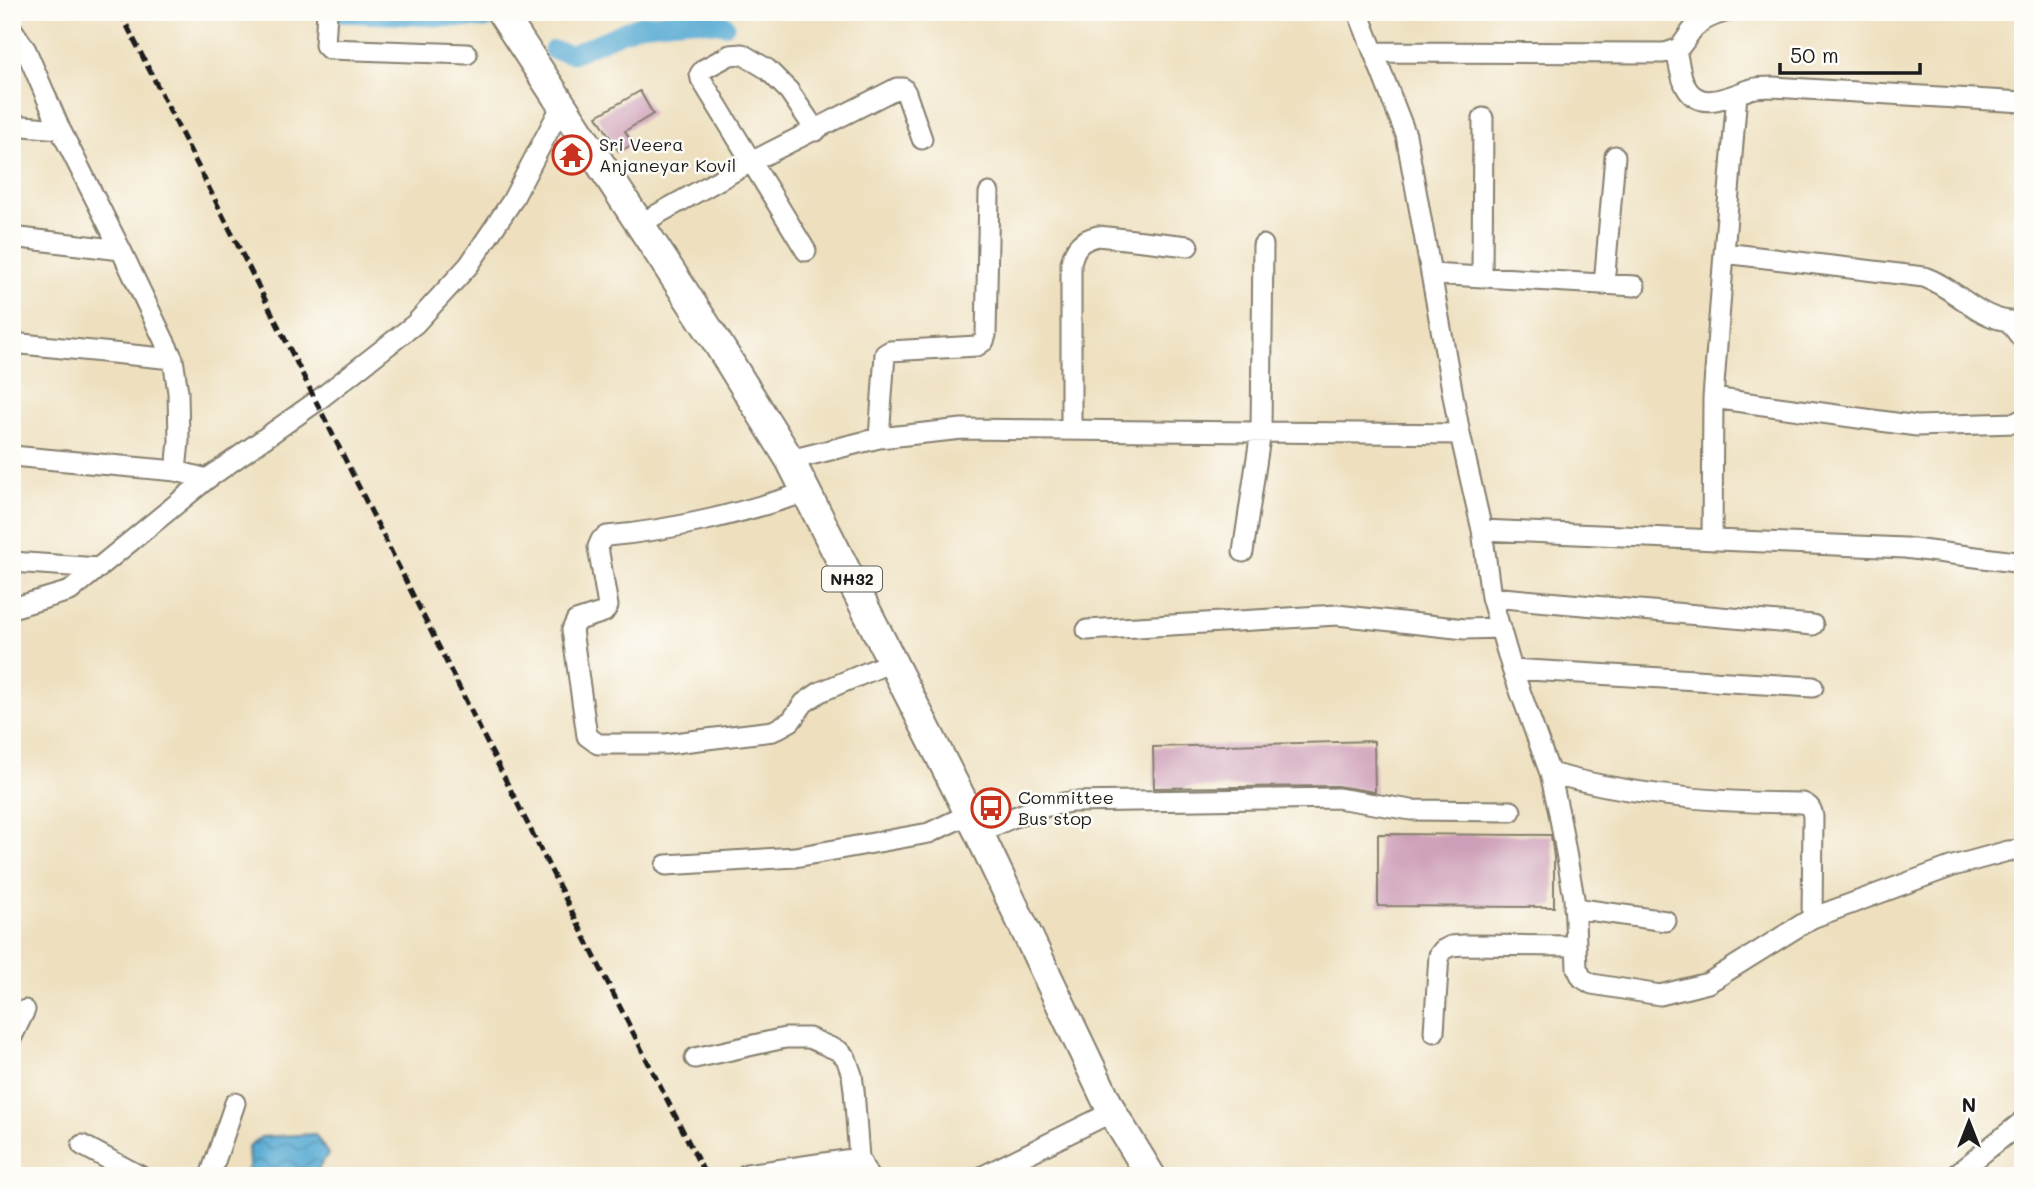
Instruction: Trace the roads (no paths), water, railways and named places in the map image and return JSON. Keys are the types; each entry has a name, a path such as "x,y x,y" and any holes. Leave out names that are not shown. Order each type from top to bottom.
{"highway":[{"name":"NH32","path":"500,12 715,339 790,460 894,661 1112,1112 1151,1176"}],"street":[{"path":"327,12 325,45 329,50 467,54"},
{"path":"1358,12 1406,135 1460,434 1482,530 1491,597 1512,669 1550,773 1574,908 1577,968 1582,978 1592,984 1660,995 1708,983 1812,918 1953,866 2008,851 2023,850"},
{"path":"1374,52 1663,52 1676,50 1703,21 1725,12"},
{"path":"12,29 26,50 60,129 173,359 179,441 176,471"},
{"path":"1676,50 1686,87 1694,95 1718,101 1753,89 1773,87 2023,102"},
{"path":"806,251 700,74 730,55 742,54 767,69 789,91 816,131"},
{"path":"638,225 751,162 900,88 906,93 922,139"},
{"path":"1712,540 1713,398 1737,94"},
{"path":"12,608 70,591 207,479 317,401 415,324 470,265 512,201 561,107"},
{"path":"1482,277 1483,118"},
{"path":"12,125 60,129"},
{"path":"1604,285 1615,156"},
{"path":"879,438 885,354 890,351 977,346 984,341 989,193"},
{"path":"1071,430 1071,262 1075,249 1083,239 1098,236 1188,246"},
{"path":"12,237 121,250"},
{"path":"1243,552 1261,431 1263,245"},
{"path":"1724,253 1924,277 1948,288 1997,320 2016,322 2023,340"},
{"path":"1431,274 1635,286"},
{"path":"12,343 173,359"},
{"path":"1713,398 1917,426 2015,423 2023,419"},
{"path":"790,460 879,438 962,429 1460,434"},
{"path":"12,456 176,471 207,479"},
{"path":"807,492 744,512 649,533 607,536 601,540 598,547 608,606 604,612 576,621 572,630 587,737 598,744 666,744 773,731 791,721 804,703 820,692 894,661"},
{"path":"1482,530 1906,548 2023,563"},
{"path":"12,562 99,568"},
{"path":"1491,597 1813,625"},
{"path":"1087,630 1337,615 1465,629 1501,628"},
{"path":"1512,669 1813,687"},
{"path":"1550,773 1641,793 1735,803 1808,805 1813,817 1812,918"},
{"path":"666,865 795,857 929,833 1021,813 1045,805 1071,802 1337,798 1411,810 1511,811"},
{"path":"1574,908 1666,921"},
{"path":"1434,1032 1439,956 1443,950 1464,945 1576,946"},
{"path":"12,1037 25,1010"},
{"path":"695,1058 798,1037 809,1038 839,1051 846,1058 852,1075 859,1158 868,1176"},
{"path":"210,1176 235,1103"},
{"path":"996,1173 1112,1112"},
{"path":"1954,1176 2023,1121"},
{"path":"82,1145 140,1176"},
{"path":"747,1174 859,1158"}],"water":[{"path":"315,1134 328,1154 314,1176 245,1176 249,1166 248,1147 261,1137"}],"waterway":[{"path":"338,13 486,19"},
{"path":"553,50 572,54 639,25 688,20 725,25"}],"railway":[{"path":"120,12 706,1176"}],"place":[{"name":"Sri Veera Anjaneyar Kovil","path":"572,155"},
{"name":"Committee Bus stop","path":"991,808"}]}
